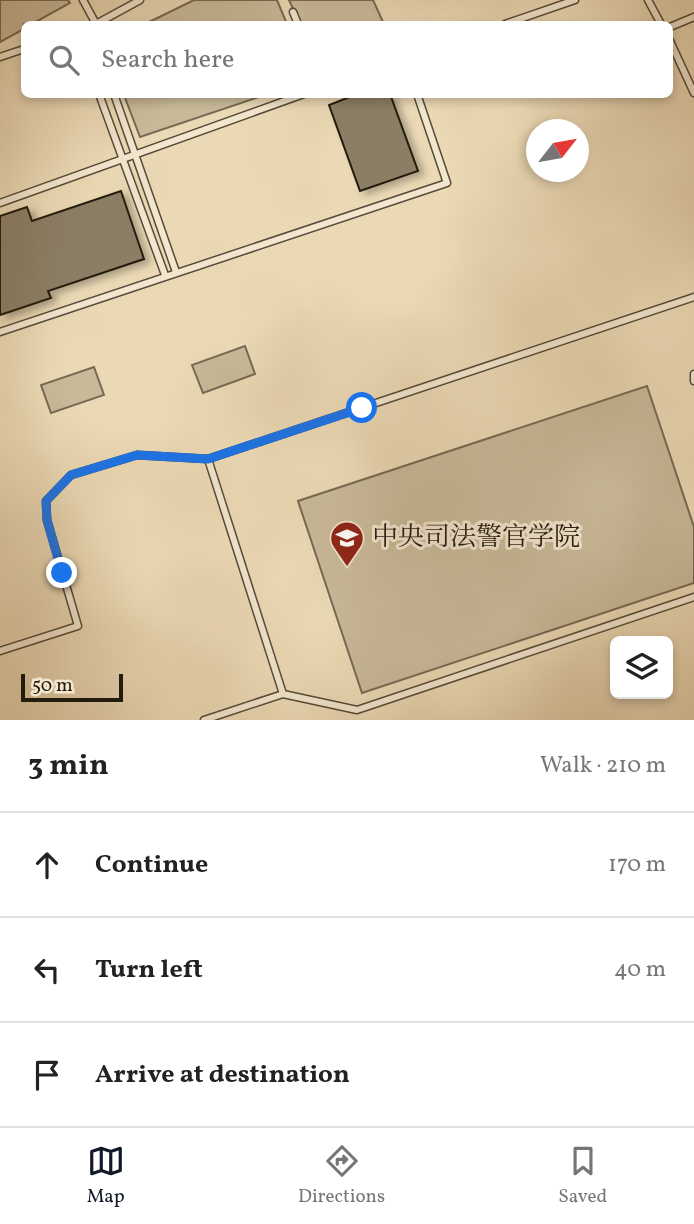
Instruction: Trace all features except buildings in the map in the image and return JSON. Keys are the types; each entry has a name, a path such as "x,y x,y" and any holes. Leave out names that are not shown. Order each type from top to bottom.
{"lane":[{"path":"83,0 94,21"},
{"path":"102,21 140,0"},
{"path":"514,21 575,0"},
{"path":"648,0 659,21"},
{"path":"293,12 297,21"},
{"path":"673,26 694,17"},
{"path":"673,48 694,93"},
{"path":"0,57 21,50"},
{"path":"100,98 165,275"},
{"path":"115,98 176,272"},
{"path":"0,203 293,98"},
{"path":"0,332 447,183 418,98"},
{"path":"0,651 78,626 47,520 46,501 71,475 137,455 208,459 694,297"},
{"path":"694,374 694,381"},
{"path":"208,459 283,694"},
{"path":"204,720 283,694 357,710 694,597"}],"shaded area":[{"path":"0,0 68,0 70,3 37,21 21,21 21,31 0,42"},
{"path":"194,0 277,0 286,21 151,21"},
{"path":"289,0 373,0 383,21 299,21"},
{"path":"125,98 256,98 140,137"},
{"path":"245,346 255,374 203,393 192,365"},
{"path":"94,367 104,395 51,413 41,385"},
{"path":"647,386 694,527 694,583 362,693 298,501"}],"place":[{"name":"中央司法警官学院","path":"347,568"}],"route":[{"path":"62,573 47,520 46,501 71,475 137,455 208,459 362,408"}]}
